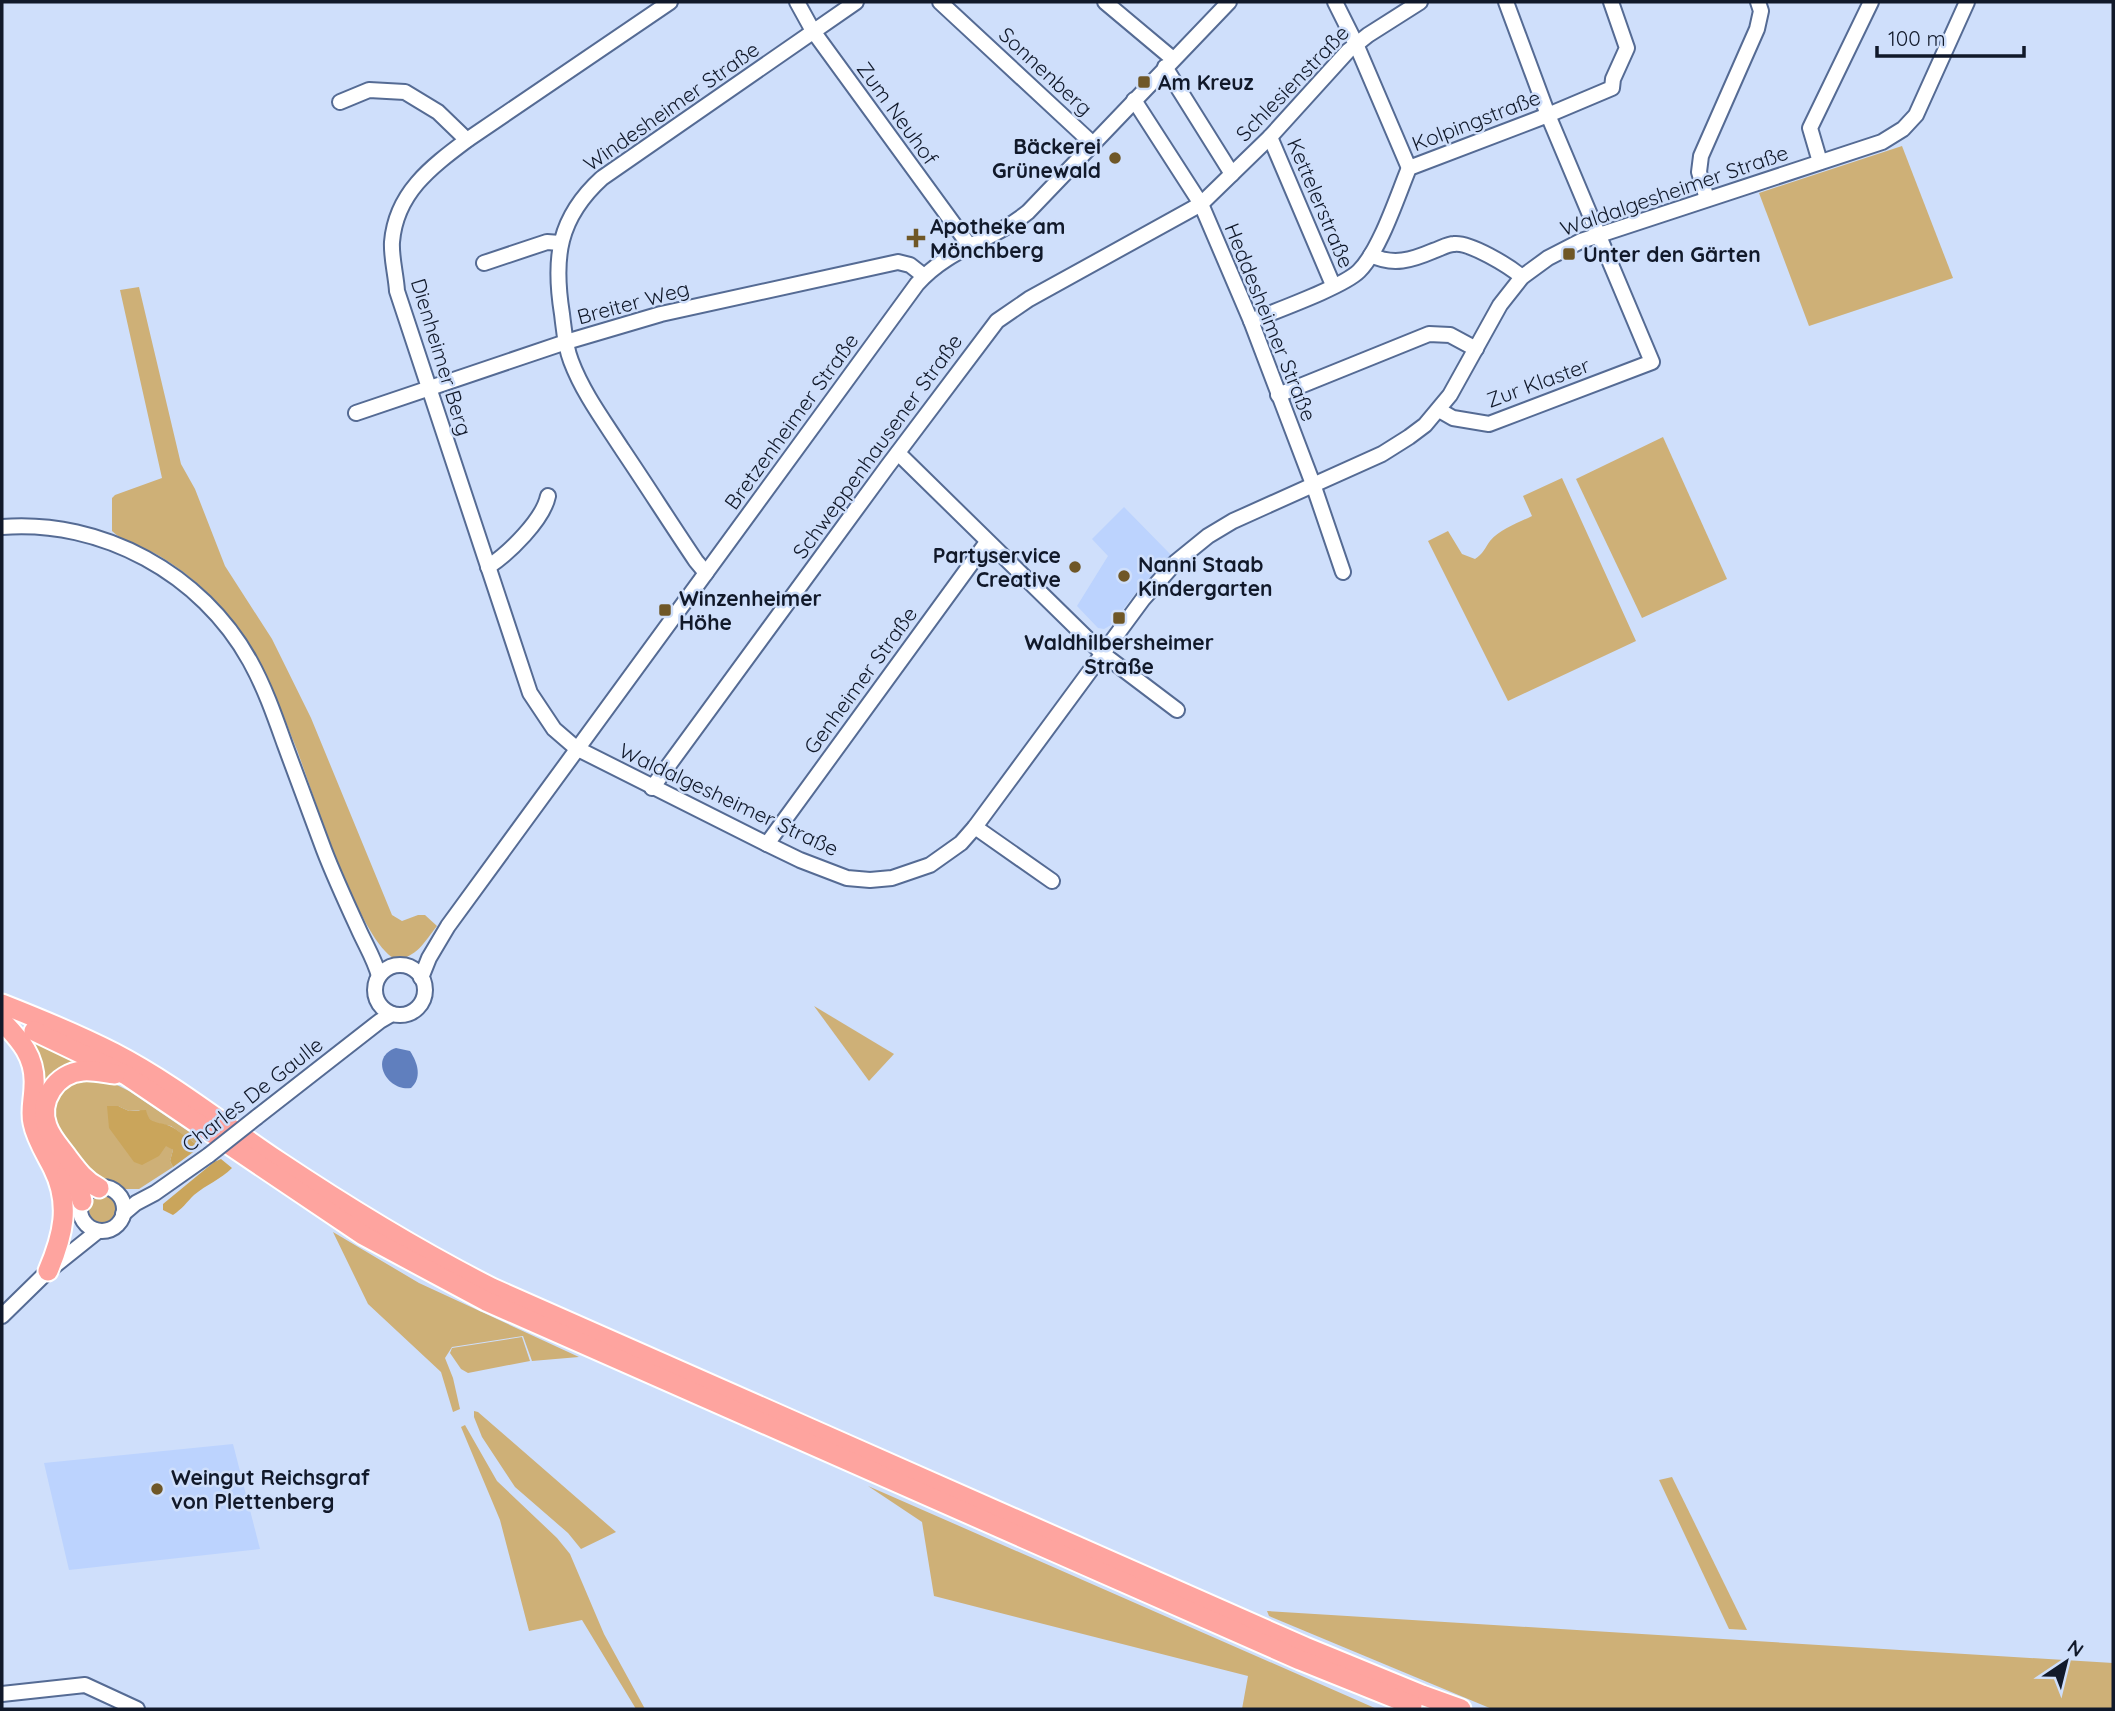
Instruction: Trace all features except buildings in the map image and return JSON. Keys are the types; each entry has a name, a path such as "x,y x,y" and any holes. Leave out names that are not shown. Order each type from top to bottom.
{"highway":[{"path":"2,1004 69,1031 116,1054 370,1222 492,1289 1305,1647 1461,1709"},
{"path":"2,1019 58,1041 126,1075 363,1235 486,1301 1300,1660 1422,1709"},
{"path":"2,1019 22,1042 32,1063 35,1079 32,1117 40,1143 57,1176 64,1211 62,1234 48,1271"},
{"path":"107,1190 85,1178 51,1136 44,1116 46,1101 56,1083 74,1073 87,1070 126,1075"},
{"path":"40,1143 77,1185 82,1209"}],"street":[{"name":"Dienheimer Berg","path":"576,748 554,729 530,693 397,290 392,242 399,214 413,185 438,162 670,2"},
{"name":"Zum Neuhof","path":"797,2 813,31 969,245"},
{"name":"Windesheimer Straße","path":"706,573 594,405 572,365 566,342 557,272 560,243 580,202 602,178 856,2"},
{"name":"Sonnenberg","path":"940,2 1093,144"},
{"path":"1105,2 1169,63 1232,174"},
{"name":"Bretzenheimer Straße","path":"421,978 429,958 448,926 924,276 951,254 999,232 1028,212 1229,2"},
{"path":"1335,2 1409,168"},
{"name":"Schlesienstraße","path":"1201,204 1270,137 1356,44 1420,2"},
{"path":"1506,2 1548,115 1599,235"},
{"name":"Kolpingstraße","path":"1251,321 1355,274 1371,255 1409,168 1612,88 1613,79 1627,48 1611,2"},
{"path":"1707,199 1699,173 1701,156 1757,29 1761,11 1758,2"},
{"path":"1820,162 1810,128 1871,2"},
{"name":"Waldalgesheimer Straße","path":"576,748 766,844 847,878 870,880 913,873 930,865 946,856 975,827 1157,582 1187,552 1233,521 1397,445 1424,425 1439,410 1500,305 1522,277 1555,254 1599,235 1882,142 1895,135 1911,121 1922,105 1967,2"},
{"path":"340,102 369,90 405,92 438,113 467,140"},
{"name":"Heddesheimer Straße","path":"1134,100 1201,204 1251,321 1313,484 1343,572"},
{"name":"Kettelerstraße","path":"1270,137 1333,285"},
{"name":"Schweppenhausener Straße","path":"652,788 987,332 1008,312 1201,204"},
{"name":"Zur Klaster","path":"1439,410 1453,418 1489,424 1652,362 1599,235"},
{"path":"484,263 547,242 560,243"},
{"path":"1371,255 1388,262 1400,262 1456,243 1507,266 1522,277"},
{"name":"Breiter Weg","path":"356,413 566,342 661,314 898,262 910,265 924,276"},
{"path":"1279,395 1429,334 1450,335 1476,349"},
{"path":"898,453 1103,654 1177,710"},
{"path":"488,567 540,516 548,496"},
{"path":"2,527 66,530 122,547 172,575 215,612 244,650 266,693 331,869 379,976 375,989 378,1002 392,1014 407,1014 420,1004 425,988 421,978 413,969 398,966 374,947 352,915"},
{"name":"Genheimer Straße","path":"766,844 987,542"},
{"path":"975,827 1052,881"},
{"name":"Bretzenheimer Straße","path":"398,966 417,958 448,926"},
{"path":"379,976 398,966"},
{"name":"Charles De Gaulle","path":"354,1041 372,1019 378,1002"},
{"name":"Charles De Gaulle","path":"123,1214 209,1155 392,1014"},
{"name":"Charles De Gaulle","path":"107,1190 125,1195 138,1193 175,1179"},
{"path":"2,1317 48,1271 92,1234 113,1228 123,1214 123,1202 107,1190 89,1192 82,1209 79,1232 48,1271"},
{"path":"82,1209 90,1227 98,1231"},
{"path":"2,1694 85,1685 137,1709"}],"shaded area":[{"path":"1902,146 1953,278 1809,326 1759,193"},
{"path":"139,287 181,464 195,489 225,566 272,639 311,718 392,915 402,921 425,915 437,926 409,956 395,959 381,946 352,896 277,701 245,638 224,610 184,572 112,531 112,498 162,478 120,290"},
{"path":"1663,437 1727,579 1642,618 1576,479"},
{"path":"1562,478 1636,641 1508,701 1428,541 1448,531 1462,554 1475,559 1499,533 1532,516 1523,496"},
{"name":"Nanni Staab Kindergarten","path":"1124,507 1171,555 1111,625 1104,629 1098,628 1077,606 1108,556 1092,539"},
{"path":"814,1006 894,1054 869,1081"},
{"path":"23,1033 87,1063 44,1092"},
{"path":"396,1048 410,1051 415,1060 418,1075 411,1088 395,1085 384,1073 383,1059 388,1052"},
{"path":"81,1077 111,1082 129,1091 204,1142 200,1147 171,1126 155,1123 139,1110 129,1111 118,1106 173,1150 170,1161 173,1167 139,1189 124,1189 97,1180 51,1122 57,1094"},
{"path":"107,1106 118,1106 129,1111 146,1110 150,1119 172,1127 200,1147 173,1167 170,1161 173,1150 166,1146 159,1156 142,1165 134,1162 109,1128"},
{"path":"221,1159 232,1168 194,1195 173,1215 163,1210 163,1204"},
{"path":"103,1196 113,1200 117,1210 113,1220 103,1224 93,1220 89,1210 93,1200"},
{"path":"333,1232 419,1283 579,1357 532,1361 523,1336 452,1347 445,1358 460,1409 453,1412 441,1372 368,1304"},
{"path":"522,1337 530,1361 468,1373 461,1369 450,1353 452,1348"},
{"path":"474,1411 616,1532 581,1549 568,1533 515,1487 482,1437"},
{"path":"465,1425 497,1481 557,1538 570,1554 604,1634 645,1709 636,1709 582,1620 529,1631 500,1520 461,1427"},
{"path":"233,1444 260,1549 69,1570 44,1463"},
{"path":"1672,1477 1747,1630 1729,1629 1659,1480"},
{"path":"868,1486 1377,1709 1242,1709 1248,1676 934,1596 922,1522"},
{"path":"1267,1611 2113,1663 2113,1709 1492,1709 1269,1616"}],"place":[{"name":"Am Kreuz","path":"1144,82"},
{"name":"Bäckerei Grünewald","path":"1115,158"},
{"name":"Apotheke am Mönchberg","path":"916,238"},
{"name":"Unter den Gärten","path":"1569,254"},
{"name":"Partyservice Creative","path":"1075,567"},
{"name":"Nanni Staab Kindergarten","path":"1124,576"},
{"name":"Winzenheimer Höhe","path":"665,610"},
{"name":"Waldhilbersheimer Straße","path":"1119,618"},
{"name":"Weingut Reichsgraf von Plettenberg","path":"157,1489"}]}
